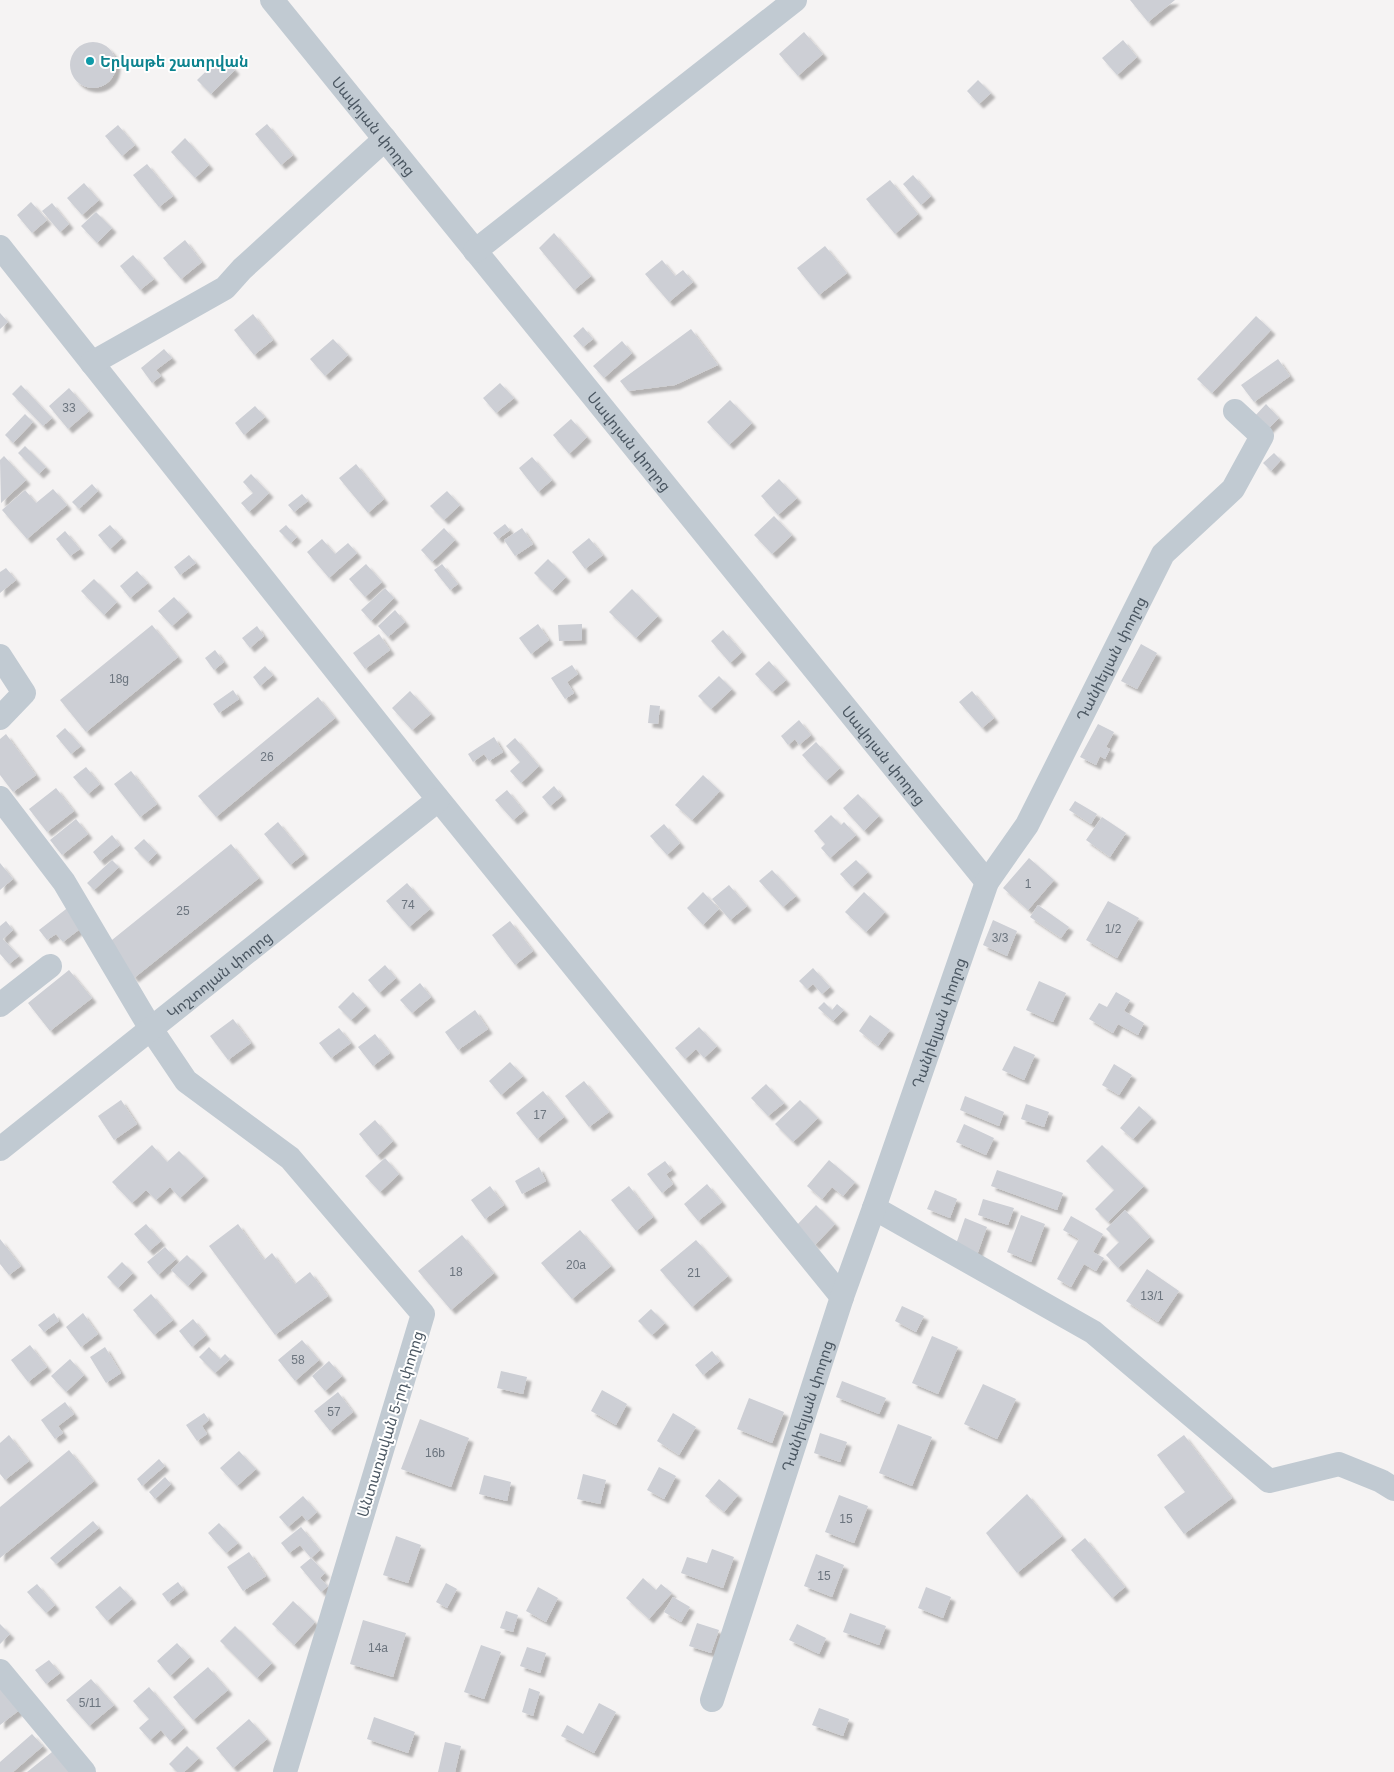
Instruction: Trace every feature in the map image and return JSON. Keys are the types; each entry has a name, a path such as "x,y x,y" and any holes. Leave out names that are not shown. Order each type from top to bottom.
{"street":[{"name":"Սավոյան փողոց","path":"272,0 987,882"},
{"path":"475,251 795,0"},
{"path":"92,363 225,288 242,269 385,139"},
{"path":"0,247 438,800 842,1297"},
{"name":"Դանիելյան փողոց","path":"712,1700 842,1297 987,882 1027,825 1163,554 1233,489 1262,436 1236,411"},
{"path":"0,656 24,693 0,718"},
{"path":"0,798 64,882 150,1029"},
{"name":"Կոշտոյան փողոց","path":"0,1149 438,800"},
{"path":"0,1005 50,966"},
{"name":"Անտառավան 5-րդ փողոց","path":"150,1029 186,1081 290,1158 423,1314 285,1772"},
{"path":"874,1208 1094,1332 1269,1481 1339,1464 1381,1481 1394,1489"},
{"path":"0,1671 84,1772"}],"building":[{"path":"1130,0 1175,0 1148,22"},
{"path":"804,32 823,54 798,76 779,54"},
{"path":"1123,40 1137,57 1117,75 1102,58"},
{"path":"93,42 106,46 112,52 116,65 112,78 106,84 93,88 80,84 74,78 70,65 74,52 80,46"},
{"path":"222,56 235,70 211,94 197,80"},
{"path":"978,80 991,93 979,104 967,91"},
{"path":"267,124 293,155 281,165 255,134"},
{"path":"118,125 135,145 122,156 105,136"},
{"path":"185,138 209,165 195,178 171,152"},
{"path":"147,164 173,196 159,207 133,175"},
{"path":"913,175 931,196 921,205 903,184"},
{"path":"890,180 918,214 895,234 866,199"},
{"path":"84,183 99,200 82,215 67,198"},
{"path":"31,202 47,220 32,233 17,215"},
{"path":"52,203 69,224 60,232 42,211"},
{"path":"96,212 112,228 97,243 81,226"},
{"path":"554,233 591,276 574,290 539,248"},
{"path":"185,240 202,262 181,279 163,258"},
{"path":"825,246 847,273 819,295 797,268"},
{"path":"133,255 154,279 140,290 120,266"},
{"path":"662,260 675,276 683,270 693,282 669,302 645,274"},
{"path":"0,313 8,322 0,329"},
{"path":"253,314 273,340 254,355 234,330"},
{"path":"1256,316 1271,330 1212,393 1197,379"},
{"path":"583,327 593,339 583,347 573,336"},
{"path":"691,329 718,365 675,385 628,391 620,381"},
{"path":"333,339 348,355 325,376 310,359"},
{"path":"622,341 632,353 604,378 593,366"},
{"path":"164,349 172,358 156,370 161,376 152,383 141,368"},
{"path":"1278,359 1290,376 1254,402 1241,385"},
{"path":"500,383 514,398 496,413 483,398"},
{"path":"21,385 52,418 43,426 12,394"},
{"path":"69,388 89,411 68,429 49,406"},
{"path":"730,400 752,423 729,445 707,422"},
{"path":"1266,404 1279,418 1267,430 1254,417"},
{"path":"255,406 265,417 244,435 235,423"},
{"path":"25,414 33,422 13,443 5,435"},
{"path":"571,419 587,437 569,454 553,435"},
{"path":"25,446 46,467 39,474 18,453"},
{"path":"1274,453 1281,460 1271,471 1263,463"},
{"path":"4,456 26,480 1,503 0,460"},
{"path":"532,457 552,480 538,492 519,468"},
{"path":"356,464 384,499 368,513 339,478"},
{"path":"251,474 269,493 249,512 241,503 253,493 243,482"},
{"path":"779,479 797,498 778,515 761,496"},
{"path":"92,484 98,491 79,509 72,502"},
{"path":"53,489 67,505 27,539 2,510 25,490 36,503"},
{"path":"447,491 460,505 444,520 430,506"},
{"path":"302,494 308,501 294,512 288,505"},
{"path":"774,516 792,535 772,554 754,535"},
{"path":"505,524 510,530 498,539 493,533"},
{"path":"110,525 122,538 110,549 98,535"},
{"path":"286,525 297,537 291,543 279,531"},
{"path":"444,528 455,540 432,562 421,550"},
{"path":"522,528 533,544 515,556 504,540"},
{"path":"65,531 80,549 70,556 56,539"},
{"path":"589,538 603,555 585,569 572,552"},
{"path":"322,539 335,554 348,543 357,553 329,578 307,552"},
{"path":"189,555 196,563 180,575 174,567"},
{"path":"548,559 566,577 552,591 534,573"},
{"path":"366,564 382,582 365,597 349,579"},
{"path":"442,564 458,584 450,590 434,570"},
{"path":"6,568 16,580 0,593 0,572"},
{"path":"137,571 148,583 130,598 120,586"},
{"path":"94,579 117,602 104,615 81,591"},
{"path":"385,588 394,598 371,621 361,610"},
{"path":"632,589 658,616 636,638 609,612"},
{"path":"174,597 188,612 172,626 158,611"},
{"path":"395,610 405,622 388,637 378,626"},
{"path":"538,624 549,640 531,654 519,638"},
{"path":"582,624 582,640 559,641 558,625"},
{"path":"152,625 178,657 86,732 60,700"},
{"path":"257,626 264,636 250,648 242,638"},
{"path":"723,630 742,652 730,663 711,641"},
{"path":"379,634 390,650 365,669 353,653"},
{"path":"1141,644 1157,653 1137,689 1121,681"},
{"path":"215,650 224,662 214,670 205,658"},
{"path":"769,661 786,680 772,692 755,674"},
{"path":"572,665 578,674 567,682 574,693 565,699 551,678"},
{"path":"265,666 273,675 260,686 253,677"},
{"path":"719,676 732,689 711,709 698,696"},
{"path":"233,690 239,699 219,713 213,704"},
{"path":"410,691 431,714 412,730 392,708"},
{"path":"972,691 994,718 982,728 959,702"},
{"path":"318,697 335,718 216,817 198,796"},
{"path":"650,705 660,706 658,724 648,723"},
{"path":"799,720 811,735 799,745 795,739 788,745 781,736"},
{"path":"1098,724 1114,732 1106,747 1110,749 1105,759 1100,756 1096,765 1080,757"},
{"path":"65,728 81,746 71,754 56,736"},
{"path":"6,734 36,775 13,792 0,775 0,739"},
{"path":"494,737 503,752 489,761 484,754 473,762 468,754"},
{"path":"515,738 539,766 521,783 510,771 520,762 506,746"},
{"path":"816,742 840,768 826,781 802,755"},
{"path":"86,767 100,784 88,794 73,777"},
{"path":"131,771 157,804 140,817 114,784"},
{"path":"703,775 720,791 692,820 675,805"},
{"path":"554,786 562,796 550,806 542,797"},
{"path":"56,788 74,811 47,832 29,809"},
{"path":"507,790 524,811 513,820 495,800"},
{"path":"858,794 879,816 864,831 843,808"},
{"path":"1075,801 1097,814 1091,824 1069,810"},
{"path":"831,815 841,825 844,822 856,835 830,858 821,848 825,844 814,831"},
{"path":"1102,817 1126,833 1110,857 1086,840"},
{"path":"76,819 88,834 62,855 50,840"},
{"path":"278,822 304,854 290,865 264,834"},
{"path":"664,824 680,843 667,855 650,836"},
{"path":"112,835 120,845 100,861 93,852"},
{"path":"144,839 157,853 148,862 134,848"},
{"path":"231,844 259,878 134,978 107,944"},
{"path":"1029,858 1054,880 1028,910 1003,888"},
{"path":"112,860 119,867 94,890 87,883"},
{"path":"856,860 868,872 852,887 840,874"},
{"path":"0,863 13,879 0,890"},
{"path":"772,870 796,896 783,907 759,881"},
{"path":"407,883 430,909 409,927 386,901"},
{"path":"729,885 747,906 730,920 712,899"},
{"path":"703,892 719,909 703,925 687,908"},
{"path":"864,892 885,912 866,932 845,912"},
{"path":"1108,901 1139,918 1117,958 1086,940"},
{"path":"1038,905 1069,927 1061,938 1030,917"},
{"path":"70,906 85,925 63,942 56,934 47,940 39,930"},
{"path":"993,920 1017,931 1007,956 983,945"},
{"path":"6,921 13,930 3,939 19,956 9,964 0,954 0,926"},
{"path":"510,921 533,951 515,965 492,935"},
{"path":"385,965 396,978 379,993 368,980"},
{"path":"813,968 830,987 822,994 813,984 807,989 799,981"},
{"path":"69,970 92,998 50,1031 28,1003"},
{"path":"1039,981 1066,993 1053,1022 1026,1010"},
{"path":"420,983 431,997 412,1013 400,1000"},
{"path":"353,992 366,1006 351,1020 338,1007"},
{"path":"1116,992 1130,1000 1124,1011 1144,1023 1138,1035 1118,1024 1113,1033 1089,1019 1099,1003 1107,1007"},
{"path":"824,1002 832,1010 837,1004 844,1010 833,1021 818,1008"},
{"path":"475,1010 488,1029 458,1050 445,1032"},
{"path":"870,1015 890,1030 878,1046 859,1031"},
{"path":"233,1019 251,1043 228,1060 210,1036"},
{"path":"699,1027 717,1046 704,1058 696,1049 685,1059 675,1048"},
{"path":"339,1028 351,1043 331,1058 319,1043"},
{"path":"375,1034 390,1053 373,1066 358,1047"},
{"path":"1014,1046 1035,1055 1024,1080 1002,1070"},
{"path":"510,1062 523,1076 501,1095 489,1081"},
{"path":"1114,1064 1132,1075 1119,1095 1102,1085"},
{"path":"584,1081 609,1112 589,1127 565,1096"},
{"path":"766,1084 784,1103 768,1116 751,1098"},
{"path":"543,1091 564,1117 537,1139 516,1113"},
{"path":"965,1096 1004,1112 999,1126 960,1110"},
{"path":"121,1100 137,1124 114,1140 98,1116"},
{"path":"800,1100 818,1118 793,1142 775,1124"},
{"path":"1026,1104 1049,1112 1044,1127 1021,1119"},
{"path":"1139,1106 1152,1118 1133,1139 1120,1128"},
{"path":"375,1120 393,1141 377,1156 359,1134"},
{"path":"964,1124 994,1138 986,1155 956,1142"},
{"path":"152,1145 167,1162 179,1151 204,1176 180,1198 170,1187 156,1200 146,1190 132,1203 112,1182"},
{"path":"1102,1145 1144,1186 1108,1222 1095,1209 1114,1190 1086,1161"},
{"path":"385,1158 399,1174 380,1192 365,1176"},
{"path":"829,1160 855,1182 843,1196 832,1187 822,1199 807,1186"},
{"path":"665,1161 672,1170 666,1174 673,1184 662,1193 647,1174"},
{"path":"539,1167 546,1181 522,1194 515,1181"},
{"path":"997,1170 1063,1193 1057,1210 991,1186"},
{"path":"707,1184 722,1202 698,1221 684,1204"},
{"path":"490,1186 504,1205 485,1219 471,1200"},
{"path":"629,1186 653,1217 636,1231 611,1200"},
{"path":"935,1190 957,1199 950,1218 927,1209"},
{"path":"983,1199 1014,1208 1008,1225 978,1215"},
{"path":"816,1205 835,1224 815,1245 796,1226"},
{"path":"1125,1210 1150,1237 1118,1268 1106,1255 1119,1242 1106,1229"},
{"path":"1021,1215 1045,1224 1031,1262 1007,1252"},
{"path":"1071,1216 1103,1234 1093,1252 1104,1258 1096,1271 1084,1264 1071,1287 1057,1279 1079,1239 1063,1230"},
{"path":"965,1218 987,1227 977,1255 955,1247"},
{"path":"146,1224 161,1241 149,1251 134,1234"},
{"path":"238,1224 264,1260 272,1253 295,1284 310,1272 328,1296 275,1335 209,1246"},
{"path":"580,1230 611,1266 572,1299 541,1263"},
{"path":"462,1235 494,1273 451,1310 418,1271"},
{"path":"0,1239 21,1266 9,1275 0,1264"},
{"path":"696,1240 728,1276 692,1307 660,1270"},
{"path":"165,1247 176,1259 158,1275 147,1262"},
{"path":"187,1255 203,1271 188,1286 171,1270"},
{"path":"122,1262 133,1273 118,1288 107,1277"},
{"path":"1147,1269 1179,1291 1158,1322 1126,1301"},
{"path":"151,1294 173,1320 154,1335 133,1310"},
{"path":"902,1306 924,1316 916,1332 895,1321"},
{"path":"651,1309 665,1323 652,1335 638,1321"},
{"path":"54,1313 59,1321 44,1332 38,1325"},
{"path":"83,1313 98,1334 81,1347 66,1327"},
{"path":"193,1319 206,1335 192,1347 179,1331"},
{"path":"932,1336 958,1347 938,1394 912,1383"},
{"path":"302,1340 319,1360 295,1381 278,1360"},
{"path":"30,1345 47,1367 28,1382 11,1360"},
{"path":"105,1347 121,1373 106,1383 90,1357"},
{"path":"209,1347 220,1359 225,1354 230,1359 215,1373 199,1357"},
{"path":"712,1351 720,1361 703,1375 695,1365"},
{"path":"70,1359 84,1375 66,1392 51,1376"},
{"path":"329,1361 342,1376 325,1391 312,1376"},
{"path":"501,1371 527,1377 523,1394 497,1388"},
{"path":"842,1381 886,1398 879,1414 836,1397"},
{"path":"983,1384 1016,1399 997,1439 964,1424"},
{"path":"602,1390 627,1404 616,1425 591,1411"},
{"path":"338,1392 353,1412 330,1431 314,1411"},
{"path":"749,1398 784,1412 772,1443 737,1429"},
{"path":"65,1402 74,1414 58,1426 63,1433 55,1439 41,1420"},
{"path":"204,1413 209,1420 202,1426 207,1434 197,1441 186,1425"},
{"path":"673,1413 696,1427 679,1455 657,1441"},
{"path":"420,1419 469,1438 451,1487 401,1469"},
{"path":"898,1424 932,1437 912,1486 879,1473"},
{"path":"820,1433 847,1442 840,1462 814,1453"},
{"path":"9,1435 29,1461 5,1480 0,1474 0,1443"},
{"path":"1184,1435 1232,1498 1184,1534 1164,1507 1185,1492 1157,1455"},
{"path":"69,1450 94,1481 0,1558 0,1507"},
{"path":"239,1451 256,1469 237,1486 220,1468"},
{"path":"159,1459 165,1466 142,1486 137,1479"},
{"path":"659,1467 676,1476 664,1499 647,1490"},
{"path":"583,1474 606,1480 600,1504 577,1499"},
{"path":"484,1475 511,1482 507,1501 479,1494"},
{"path":"165,1477 171,1484 155,1499 149,1492"},
{"path":"719,1479 738,1495 724,1512 705,1496"},
{"path":"1027,1494 1062,1536 1017,1573 986,1533"},
{"path":"839,1495 868,1506 854,1543 825,1532"},
{"path":"303,1496 317,1512 307,1521 302,1515 288,1527 279,1517"},
{"path":"93,1521 99,1528 56,1564 50,1558"},
{"path":"219,1523 238,1543 226,1553 208,1533"},
{"path":"301,1527 320,1550 311,1558 300,1545 289,1553 281,1543"},
{"path":"396,1536 421,1545 408,1583 383,1575"},
{"path":"1085,1538 1125,1587 1112,1598 1071,1550"},
{"path":"712,1549 734,1557 723,1588 681,1573 687,1557 707,1563"},
{"path":"249,1552 266,1576 243,1591 227,1567"},
{"path":"816,1554 844,1565 832,1597 804,1586"},
{"path":"311,1558 325,1573 320,1578 328,1586 321,1592 300,1567"},
{"path":"643,1578 656,1590 661,1584 672,1593 649,1619 626,1598"},
{"path":"178,1582 184,1590 168,1602 162,1594"},
{"path":"446,1583 457,1589 447,1608 436,1602"},
{"path":"37,1584 55,1605 46,1613 27,1592"},
{"path":"120,1586 132,1599 107,1621 95,1607"},
{"path":"538,1587 558,1598 546,1622 526,1611"},
{"path":"926,1587 951,1597 943,1618 918,1608"},
{"path":"673,1597 690,1607 681,1622 664,1612"},
{"path":"293,1601 315,1622 294,1645 272,1624"},
{"path":"506,1611 518,1615 513,1632 500,1628"},
{"path":"850,1613 886,1626 879,1645 843,1632"},
{"path":"363,1620 406,1633 393,1677 350,1664"},
{"path":"697,1623 719,1630 711,1653 689,1646"},
{"path":"0,1624 10,1634 0,1644"},
{"path":"797,1624 826,1638 819,1654 789,1640"},
{"path":"235,1626 272,1663 257,1678 220,1641"},
{"path":"177,1643 190,1657 170,1676 157,1661"},
{"path":"481,1645 501,1652 484,1699 464,1692"},
{"path":"527,1647 546,1653 540,1673 520,1666"},
{"path":"49,1660 60,1673 46,1684 35,1670"},
{"path":"208,1667 228,1690 193,1720 173,1697"},
{"path":"0,1679 22,1708 0,1725"},
{"path":"91,1679 114,1705 89,1726 66,1700"},
{"path":"149,1687 184,1728 170,1741 161,1730 150,1740 139,1728 149,1719 133,1701"},
{"path":"529,1688 540,1692 533,1716 522,1712"},
{"path":"599,1703 616,1712 594,1753 561,1736 567,1725 583,1734"},
{"path":"819,1708 849,1719 843,1736 812,1725"},
{"path":"374,1717 415,1732 408,1753 367,1739"},
{"path":"249,1719 267,1739 233,1768 216,1748"},
{"path":"32,1734 43,1746 13,1772 0,1772 0,1762"},
{"path":"445,1742 461,1746 455,1772 438,1772"},
{"path":"187,1746 199,1758 184,1772 177,1772 169,1764"},
{"path":"57,1748 77,1772 27,1772"}],"place":[{"name":"Երկաթե շատրվան","path":"90,61"}]}
